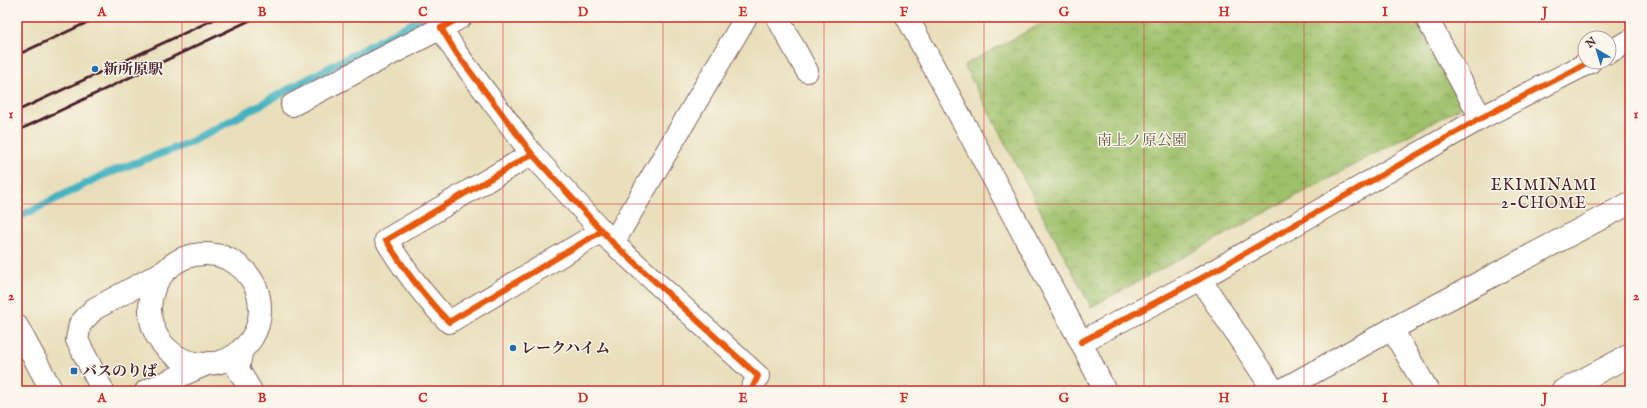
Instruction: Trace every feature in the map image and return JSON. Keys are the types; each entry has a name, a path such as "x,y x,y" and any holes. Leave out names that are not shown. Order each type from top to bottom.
{"street":[{"path":"292,105 461,17"},
{"path":"532,154 386,240 396,257 436,310 449,322 607,237 746,17"},
{"path":"777,17 807,71"},
{"path":"907,17 1081,342 1105,391"},
{"path":"1426,17 1481,118"},
{"path":"441,28 457,54 532,154 607,237 758,376 751,391"},
{"path":"1617,48 1630,41"},
{"path":"1081,342 1200,279 1481,118 1577,69"},
{"path":"1280,391 1392,329 1630,203"},
{"path":"103,391 77,340 80,324 94,309 165,271 180,260 197,254 214,254 231,260 245,271 255,285 260,302 259,319 253,336 240,359 251,391"},
{"path":"165,271 154,287 150,305 152,324 160,340 173,354 190,362 212,363 240,359"},
{"path":"1200,279 1274,391"},
{"path":"17,326 52,391"},
{"path":"1392,329 1428,391"},
{"path":"1562,391 1630,355"},
{"path":"146,391 212,363"}],"green space":[{"name":"南上ノ原公園","path":"1054,17 1413,17 1463,106 1091,307 964,65"}],"waterway":[{"path":"17,218 103,175 189,143 424,17"}],"railway":[{"path":"17,55 99,17"},
{"path":"17,111 219,17"},
{"path":"17,131 257,17"}],"cycle path":[{"path":"461,17 441,28 457,54 532,154 613,243 758,376 751,391"},
{"path":"1081,342 1200,279 1481,118 1577,69"},
{"path":"532,154 386,240 415,283 440,313 449,322 602,231"}],"place":[{"name":"新所原駅","path":"95,69"},
{"name":"レークハイム","path":"513,348"},
{"name":"バスのりば","path":"74,371"}],"district":[{"name":"EKIMINAMI 2-CHOME","path":"1544,193"}]}
